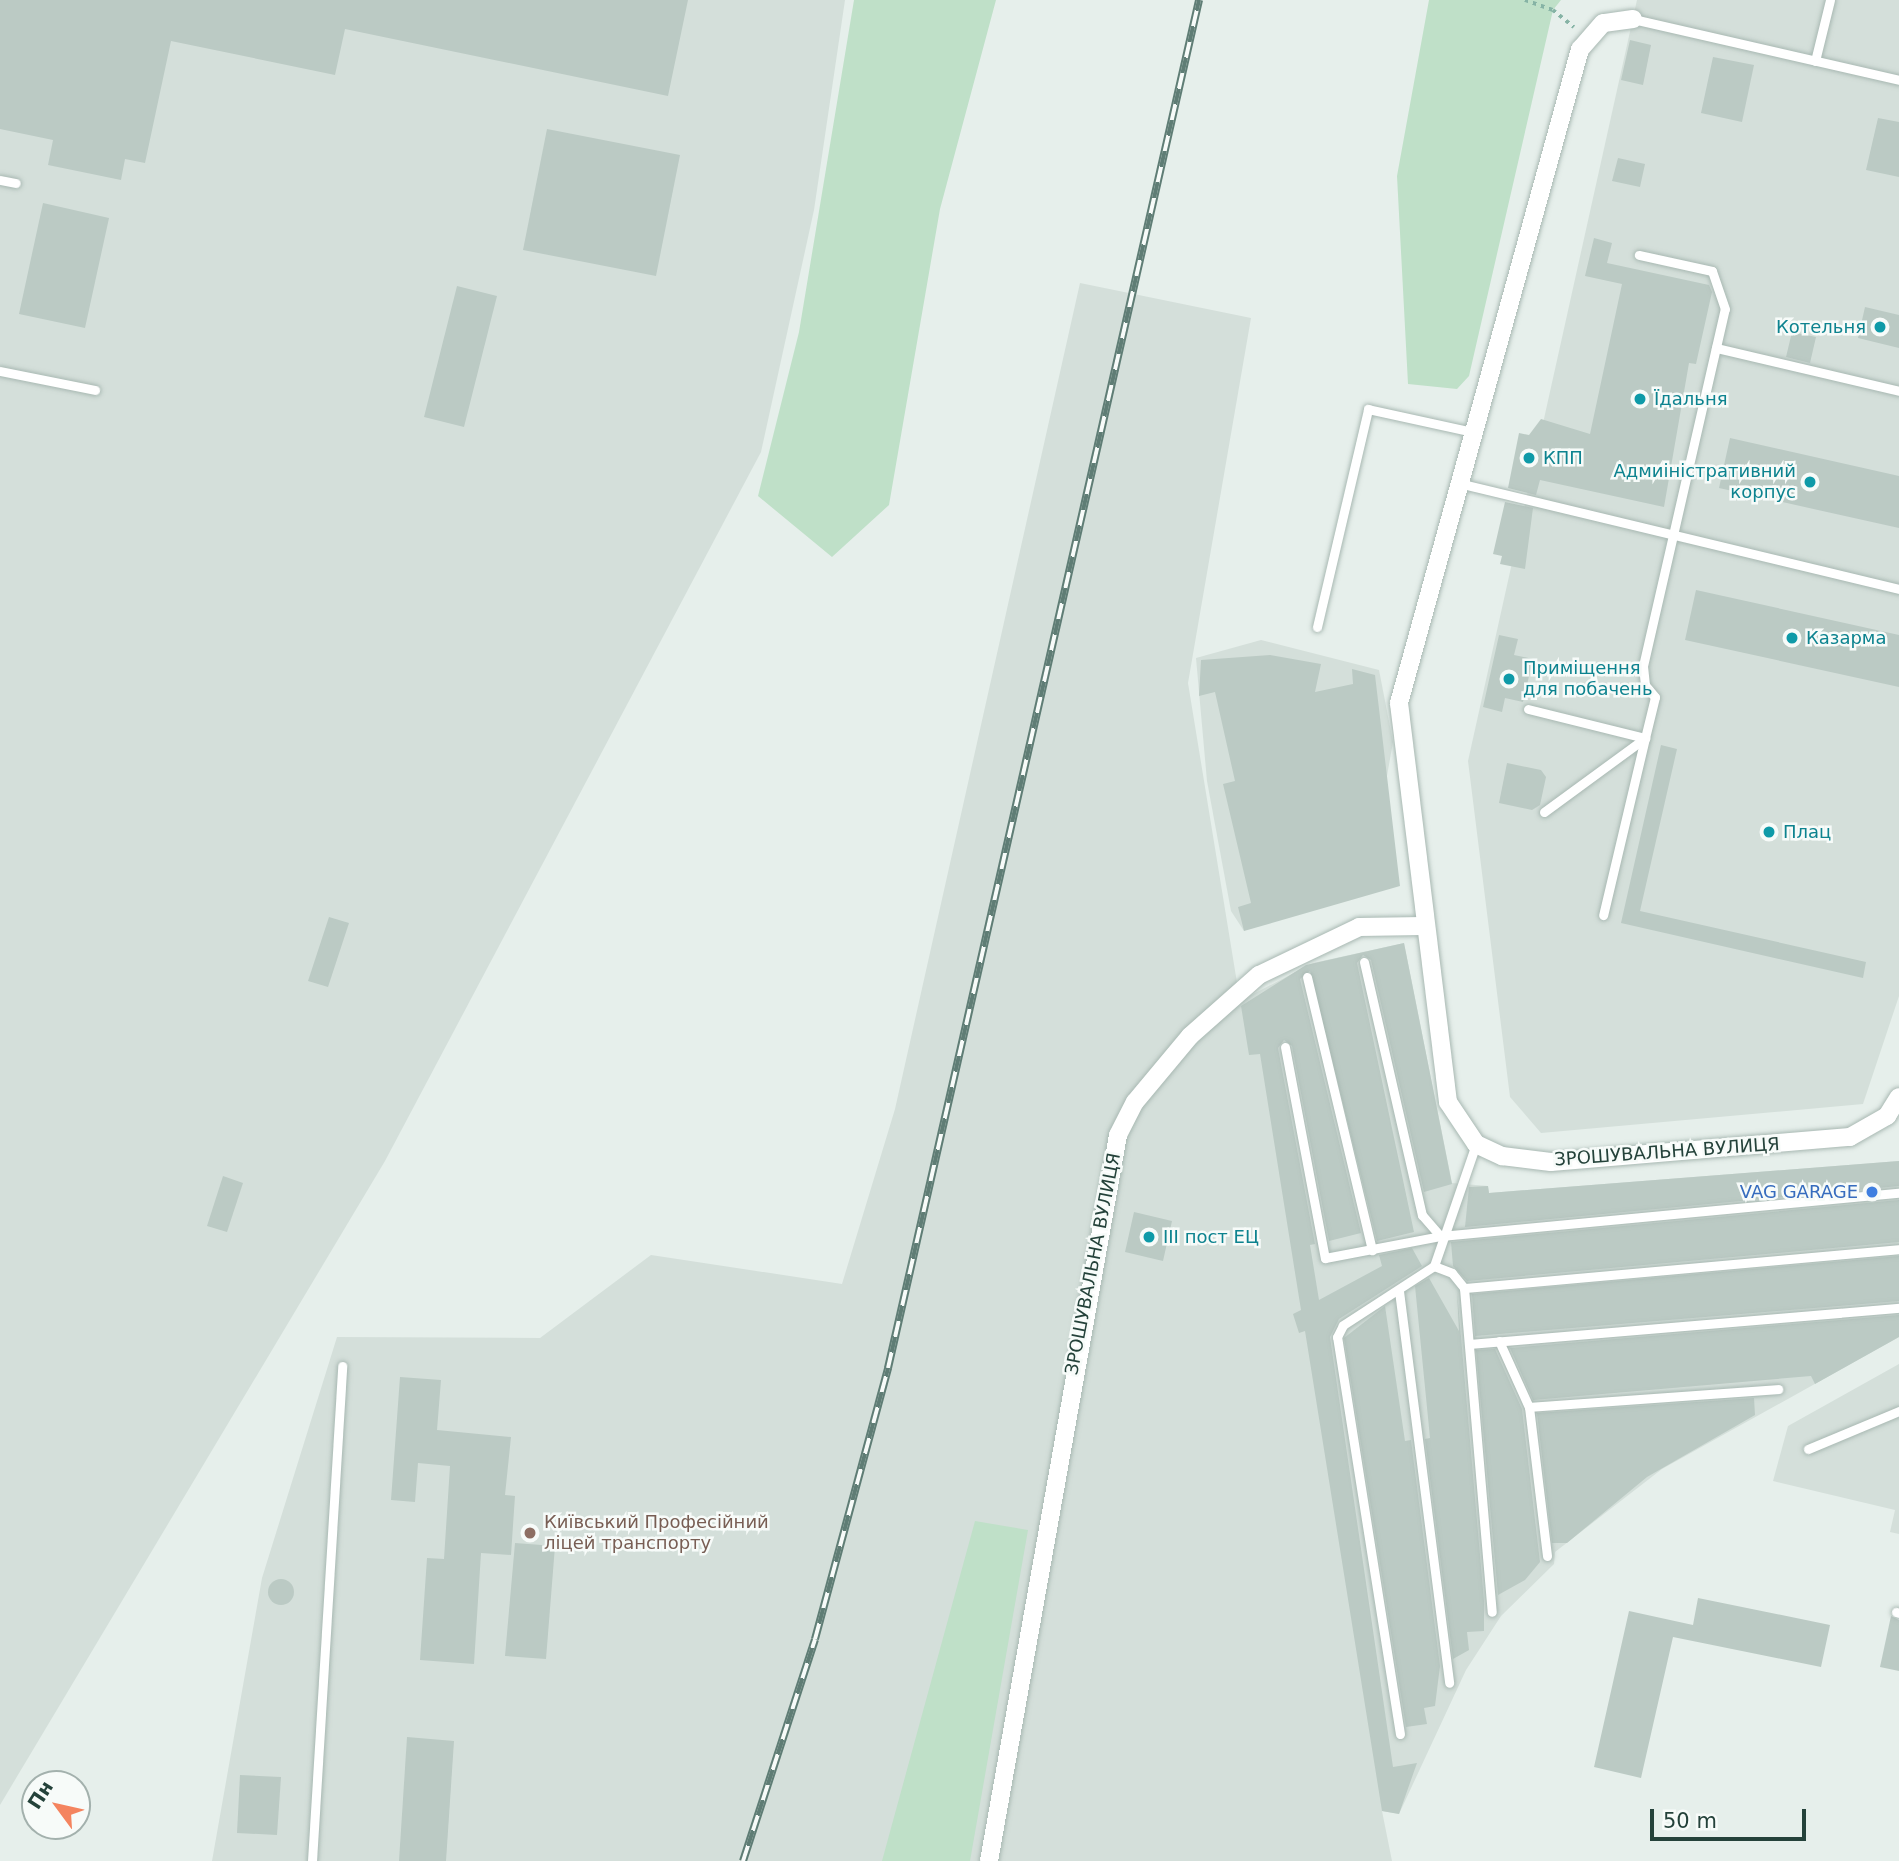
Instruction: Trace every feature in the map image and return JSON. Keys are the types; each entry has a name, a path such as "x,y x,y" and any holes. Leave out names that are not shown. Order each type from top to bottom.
{"street":[{"path":"1476,1144 1448,1102 1423,926 1399,703 1580,49 1603,23 1633,19"},
{"name":"ЗРОШУВАЛЬНА ВУЛИЦЯ","path":"989,1861 1118,1135 1135,1102 1191,1036 1259,975 1359,926 1423,926"},
{"name":"ЗРОШУВАЛЬНА ВУЛИЦЯ","path":"1476,1144 1502,1156 1551,1162 1850,1138 1887,1116 1899,1097"}],"lane":[{"path":"1815,61 1830,0"},
{"path":"1633,19 1899,80"},
{"path":"0,180 16,183"},
{"path":"1603,915 1655,697 1645,685 1643,666 1725,309 1712,271 1639,255"},
{"path":"1716,348 1899,391"},
{"path":"0,371 95,390"},
{"path":"1317,627 1368,409 1472,432"},
{"path":"1458,483 1899,589"},
{"path":"1528,709 1646,738"},
{"path":"1544,812 1646,738"},
{"path":"1364,962 1422,1215 1440,1236"},
{"path":"1307,977 1372,1250"},
{"path":"1285,1047 1325,1258 1440,1236 1899,1193"},
{"path":"1400,1734 1337,1337 1343,1325 1434,1266 1440,1236 1476,1144"},
{"path":"1464,1288 1899,1249"},
{"path":"1434,1266 1452,1273 1464,1288 1492,1612"},
{"path":"1399,1291 1450,1683"},
{"path":"1469,1344 1899,1308"},
{"path":"1499,1341 1530,1407 1547,1556"},
{"path":"312,1861 342,1366"},
{"path":"1530,1407 1778,1388"},
{"path":"1808,1449 1899,1411"}],"path":[{"path":"1525,0 1567,19 1580,49"}],"shaded area":[{"path":"0,0 845,0 814,210 761,452 385,1161 0,1805"},
{"path":"1637,0 1899,0 1899,996 1863,1104 1541,1133 1510,1097 1468,761"},
{"path":"1080,283 1251,318 1188,683 1240,1001 1313,963 1404,943 1452,1183 1488,1186 1489,1193 1899,1161 1899,1337 1662,1469 1555,1552 1554,1564 1501,1616 1466,1670 1399,1814 1382,1811 1392,1861 212,1861 262,1578 337,1337 540,1338 651,1255 842,1284 895,1109"},
{"path":"1261,640 1379,670 1393,742 1385,787 1244,931 1231,911 1207,781 1196,658"},
{"path":"1899,1364 1899,1534 1890,1532 1895,1510 1773,1481 1788,1426"}],"green space":[{"path":"854,0 996,0 940,209 889,505 832,557 758,496 799,332"},
{"path":"1429,0 1561,0 1553,10 1469,376 1457,389 1408,384 1397,176"},
{"path":"975,1521 1028,1530 970,1861 882,1861"}],"building":[{"path":"0,0 688,0 668,96 345,29 335,75 171,41 145,163 125,159 121,180 48,165 53,140 0,129"},
{"path":"1630,40 1651,45 1643,85 1621,80"},
{"path":"1713,57 1754,65 1742,122 1701,113"},
{"path":"1878,118 1899,122 1899,177 1866,170"},
{"path":"547,129 680,155 656,276 523,250"},
{"path":"1618,158 1645,164 1640,187 1612,181"},
{"path":"43,203 109,218 85,328 19,314"},
{"name":"Їдальня","path":"1594,238 1612,243 1607,263 1709,285 1712,292 1696,364 1689,363 1664,507 1540,480 1536,495 1508,488 1519,433 1529,435 1541,419 1590,434 1622,284 1585,276"},
{"path":"457,286 497,296 464,427 424,417"},
{"name":"Котельня","path":"1865,307 1899,315 1899,348 1858,338"},
{"path":"1792,332 1816,337 1810,363 1786,357"},
{"name":"Адмиіністративний корпус","path":"1730,438 1899,476 1899,528 1719,488"},
{"name":"КПП","path":"1505,502 1533,508 1525,569 1500,564 1502,556 1493,554"},
{"name":"Казарма","path":"1696,590 1899,635 1899,687 1685,640"},
{"name":"Приміщення для побачень","path":"1499,635 1518,639 1514,655 1533,659 1523,702 1505,698 1502,712 1483,707"},
{"path":"1270,655 1321,664 1315,692 1353,684 1352,669 1375,675 1400,886 1244,931 1238,907 1251,903 1223,784 1235,781 1215,692 1199,696 1201,660"},
{"path":"1661,745 1677,749 1640,911 1866,962 1863,978 1621,923"},
{"path":"1507,763 1541,770 1546,777 1540,805 1532,810 1499,803"},
{"path":"329,917 349,923 328,987 308,981"},
{"path":"1404,943 1452,1184 1424,1192 1371,960 1363,955 1357,963 1414,1232 1377,1241 1310,971 1300,979 1361,1233 1329,1241 1292,1046 1284,1040 1278,1048 1315,1244 1310,1245 1319,1300 1382,1266 1379,1255 1412,1248 1422,1266 1339,1319 1330,1337 1393,1767 1417,1763 1399,1814 1382,1811 1305,1331 1299,1333 1293,1314 1301,1310 1260,1054 1249,1055 1241,1006 1306,965"},
{"path":"1899,1161 1899,1186 1465,1227 1469,1187 1488,1186 1489,1193"},
{"path":"223,1176 243,1183 227,1232 207,1226"},
{"path":"1899,1200 1899,1242 1467,1281 1453,1266 1451,1242"},
{"name":"III пост ЕЦ","path":"1134,1212 1172,1221 1163,1261 1125,1252"},
{"path":"1899,1256 1899,1301 1475,1336 1472,1294"},
{"path":"1429,1278 1459,1331 1457,1291 1484,1601 1484,1631 1467,1632 1469,1650 1453,1659 1425,1439 1430,1438 1415,1286"},
{"path":"1385,1306 1405,1441 1411,1440 1440,1666 1435,1706 1424,1708 1427,1724 1406,1727 1344,1338"},
{"path":"1899,1315 1899,1337 1815,1384 1811,1376 1533,1400 1510,1348"},
{"path":"1495,1349 1522,1409 1540,1562 1525,1580 1498,1595 1476,1350"},
{"path":"400,1377 441,1380 437,1430 511,1437 505,1495 515,1496 511,1555 481,1553 474,1664 420,1660 427,1558 444,1559 450,1466 418,1463 415,1502 391,1500"},
{"path":"1754,1398 1755,1415 1647,1477 1567,1543 1552,1543 1537,1413"},
{"path":"515,1543 555,1546 546,1659 505,1656"},
{"path":"281,1579 290,1583 294,1592 290,1601 281,1605 272,1601 268,1592 272,1583"},
{"path":"1698,1598 1830,1625 1821,1667 1673,1637 1641,1778 1594,1767 1629,1611 1693,1625"},
{"path":"1891,1616 1899,1620 1899,1671 1880,1667"},
{"path":"407,1737 454,1741 446,1861 399,1861"},
{"path":"240,1775 281,1777 277,1835 237,1833"}],"railway":[{"path":"743,1861 815,1639 888,1368 1199,0"}],"place":[{"name":"Котельня","path":"1880,327"},
{"name":"Їдальня","path":"1640,399"},
{"name":"КПП","path":"1529,458"},
{"name":"Адмиіністративний корпус","path":"1810,482"},
{"name":"Казарма","path":"1792,638"},
{"name":"Приміщення для побачень","path":"1509,679"},
{"name":"Плац","path":"1769,832"},
{"name":"VAG GARAGE","path":"1872,1192"},
{"name":"III пост ЕЦ","path":"1149,1237"},
{"name":"Київський Професійний ліцей транспорту","path":"530,1533"}]}
